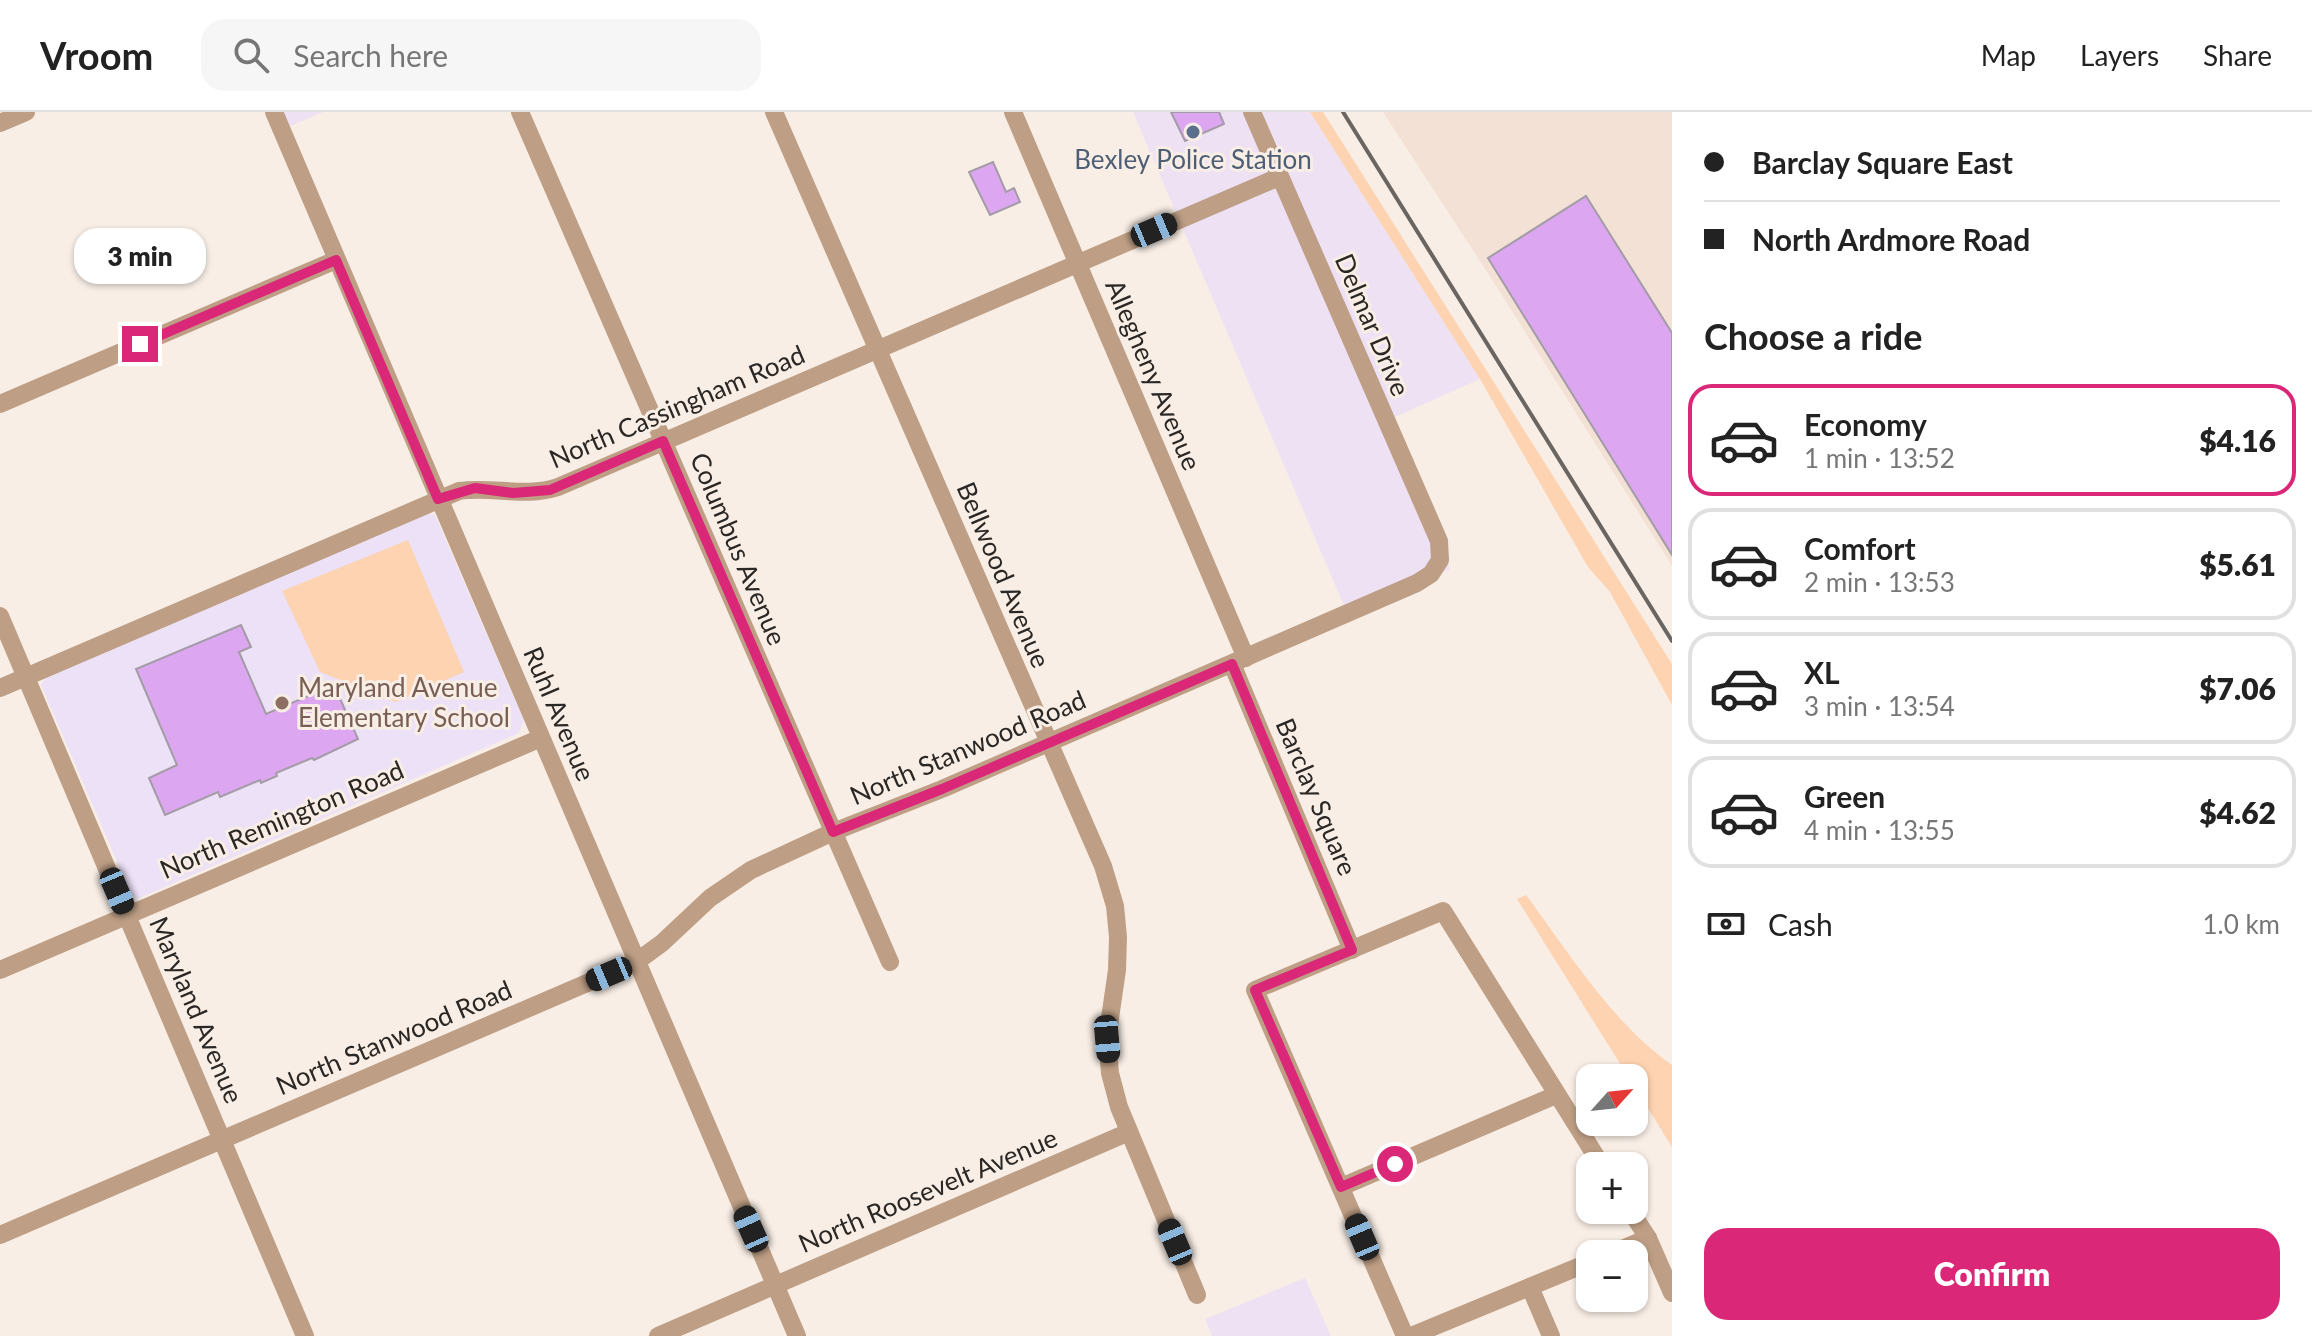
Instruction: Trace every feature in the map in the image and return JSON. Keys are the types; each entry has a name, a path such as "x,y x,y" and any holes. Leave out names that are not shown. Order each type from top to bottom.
{"street":[{"path":"0,123 26,112"},
{"name":"Ruhl Avenue","path":"274,112 797,1336"},
{"name":"Columbus Avenue","path":"520,112 890,962"},
{"name":"Bellwood Avenue","path":"774,112 1103,866 1115,906 1118,937 1117,970 1107,1039 1110,1073 1119,1107 1197,1295"},
{"name":"Allegheny Avenue","path":"1013,112 1078,263 1239,661"},
{"name":"Delmar Drive","path":"1252,112 1439,541 1440,560"},
{"name":"North Cassingham Road","path":"0,688 438,499 475,488 513,493 550,490 1279,177"},
{"path":"0,404 336,260"},
{"name":"North Stanwood Road","path":"0,1235 636,962 662,943 710,898 751,870 833,832 942,789 1417,583 1431,574 1440,560"},
{"name":"Maryland Avenue","path":"0,616 305,1336"},
{"name":"Barclay Square","path":"1239,661 1352,950"},
{"name":"North Remington Road","path":"0,970 541,738"},
{"path":"1576,1268 1408,1336 1255,990 1443,911 1593,1152"},
{"path":"1341,1187 1556,1095"},
{"name":"North Roosevelt Avenue","path":"658,1336 1129,1132"},
{"path":"1639,1224 1672,1293"},
{"path":"1643,1240 1648,1238"},
{"path":"1530,1287 1551,1336"}],"shaded area":[{"path":"273,112 323,112 281,130"},
{"path":"1133,112 1310,112 1480,379 1386,421 1450,569 1348,615"},
{"path":"1310,112 1323,112 1672,664 1672,705 1610,592 1588,567 1480,379"},
{"path":"1383,112 1672,112 1672,566 1500,292"},
{"name":"Maryland Avenue Elementary School","path":"424,512 435,515 524,721 519,733 137,899 131,894 41,685 47,675"},
{"path":"408,540 464,672 396,702 320,672 282,591"},
{"path":"1526,895 1611,1008 1650,1048 1672,1065 1672,1147 1648,1108 1648,1064 1620,1064 1517,899"},
{"path":"1305,1278 1331,1336 1212,1336 1205,1319"}],"building":[{"name":"Bexley Police Station","path":"1171,112 1219,112 1224,124 1185,141"},
{"path":"993,162 1006,192 1014,188 1020,202 990,215 969,172"},
{"path":"1586,196 1672,333 1672,555 1488,258"},
{"path":"241,625 251,647 239,652 266,714 334,685 358,739 314,760 312,758 276,773 277,776 261,783 260,780 220,797 218,792 165,815 149,778 177,765 136,669"}],"railway":[{"path":"1343,112 1672,641"}],"place":[{"name":"Bexley Police Station","path":"1193,132"},
{"name":"Maryland Avenue Elementary School","path":"282,703"}],"route":[{"path":"140,344 336,260 438,499 475,488 513,493 550,490 663,441 833,832 942,789 1232,664 1352,950 1255,990 1341,1187 1395,1164"}]}
